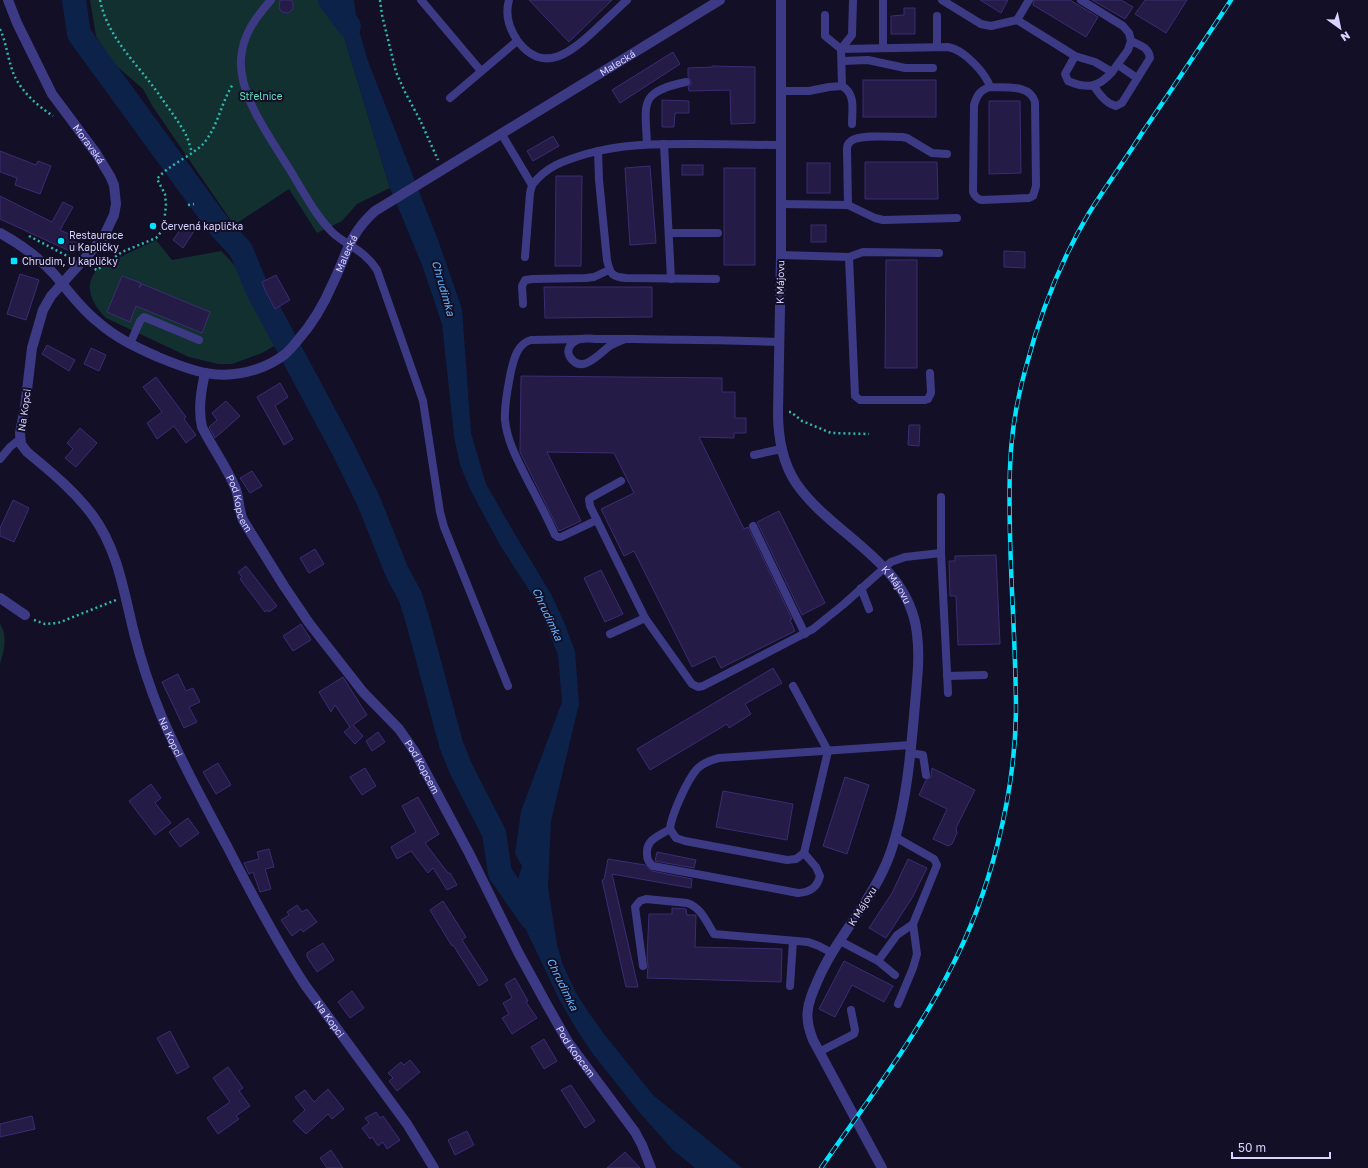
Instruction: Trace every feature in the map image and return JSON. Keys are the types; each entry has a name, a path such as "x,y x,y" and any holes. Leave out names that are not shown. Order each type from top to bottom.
{"street":[{"name":"Moravská","path":"8,0 17,24 49,88 104,165 114,185 116,204 114,215 103,238 62,284"},
{"name":"Malecká","path":"0,233 35,256 62,284 80,306 97,322 130,344 178,366 205,373 226,375 263,367 284,354 317,315 333,283 349,244 363,223 383,205 720,0"},
{"name":"K Májovu","path":"780,0 781,255 778,430 781,449 788,469 803,492 884,567 905,595 913,613 917,632 918,656 916,693 910,749 903,801 895,837 890,854 876,883 822,971 813,990 807,1017 810,1030 819,1052 882,1168"},
{"name":"Na Kopci","path":"62,284 46,303 33,341 20,439 27,452 74,494 93,516 111,548 126,596 134,633 148,682 184,765 280,945 305,985 407,1124 434,1168"},
{"name":"Pod Kopcem","path":"205,373 200,405 200,420 202,427 235,486 242,520 309,623 363,692 399,729 415,752 511,939 547,1005 568,1042 635,1132 651,1168"},
{"path":"0,598 25,615"}],"lane":[{"path":"271,0 257,17 247,34 243,46 241,58 242,75 249,96 262,123 320,219 333,233 367,258 377,270 423,401 440,512 444,527 508,686"},
{"path":"421,0 482,71"},
{"path":"510,0 507,15 509,25 518,40 527,52 536,57 553,58 563,55 580,45 627,0"},
{"path":"842,86 841,49 852,35 852,0"},
{"path":"883,0 883,48"},
{"path":"942,0 986,26 1017,20 1075,56 1095,62 1112,72"},
{"path":"1017,20 1029,0"},
{"path":"1075,56 1066,71 1065,77 1068,81 1080,85 1094,86 1102,82 1118,65 1128,50 1131,41 1129,33 1123,26 1081,0"},
{"path":"825,15 825,36 841,49 953,47 959,50 983,74 990,87"},
{"path":"937,16 937,47"},
{"path":"450,98 518,40"},
{"path":"1094,86 1102,97 1113,106 1122,103 1149,60 1150,55 1146,48 1131,41"},
{"path":"842,61 868,60 905,68 933,68"},
{"path":"1118,65 1137,78"},
{"path":"646,144 645,110 650,96 663,87 686,82"},
{"path":"781,91 809,91 842,86 852,96 852,124"},
{"path":"990,87 1023,89 1028,91 1034,97 1036,186 1034,196 1029,198 982,200 974,196 974,105 980,92 990,87"},
{"path":"501,133 532,185"},
{"path":"848,205 847,149 849,142 852,140 859,138 902,137 907,138 932,153 947,154"},
{"path":"525,257 530,193 532,185 538,177 552,166 598,150 621,146 646,144 781,145"},
{"path":"664,144 671,278"},
{"path":"598,150 599,180 610,270 612,274 620,278 716,279"},
{"path":"781,204 848,205 875,218 884,220 957,218"},
{"path":"669,233 718,233"},
{"path":"781,255 849,257 863,252 939,253"},
{"path":"849,257 855,396 860,400 925,400 928,399 931,393 930,372"},
{"path":"523,304 522,286 525,280 586,278 594,277 610,270"},
{"path":"130,344 140,321 144,317 199,340"},
{"path":"596,520 561,537 558,537 555,534 516,456 509,438 505,419 508,383 517,350 521,345 531,340 582,339 779,342"},
{"path":"582,339 571,344 568,350 570,357 573,360 582,363 590,362 612,345 625,339"},
{"path":"0,459 10,447 20,439"},
{"path":"754,455 781,449"},
{"path":"621,481 595,494 590,499 590,506 645,618 692,684 698,687 805,634 844,604 884,567 897,559 941,553"},
{"path":"941,497 941,553 948,693"},
{"path":"753,526 805,634"},
{"path":"861,588 869,610"},
{"path":"610,634 645,618"},
{"path":"947,676 984,675"},
{"path":"793,686 828,751 804,853 796,859 787,860 676,838 670,830 673,814 692,777 704,764 719,758 828,751 910,749 923,755 926,775"},
{"path":"670,830 653,839 648,844 647,858 653,866 798,893 805,892 815,887 820,876 816,867 804,853"},
{"path":"895,837 934,859 937,865 913,924 917,954 913,968 898,1004"},
{"path":"643,966 635,907 640,901 646,899 687,903 692,905 697,908 714,934 814,944 832,953"},
{"path":"878,961 897,935 913,924"},
{"path":"790,986 793,941"},
{"path":"840,941 878,961 895,975"},
{"path":"819,1052 854,1034 855,1030 851,1010"}],"path":[{"path":"100,0 105,19 116,41 144,74 160,96 186,136 191,153"},
{"path":"380,0 382,15 396,72 443,169"},
{"path":"0,30 15,76 39,107 59,120"},
{"path":"28,236 97,270 126,250 151,240 159,235 164,223 166,205 165,194 157,180 166,171 203,144 213,130 228,92 242,75"},
{"path":"188,205 194,204"},
{"path":"778,412 791,412 802,421 831,433 869,434"},
{"path":"25,615 41,622 55,624 126,596"}],"green space":[{"name":"Střelnice","path":"90,0 337,0 341,27 390,188 357,204 342,221 317,233 289,189 234,225 153,107 143,89 112,62 96,36"},
{"path":"156,240 172,260 221,251 231,261 247,283 262,306 281,342 262,353 232,364 218,364 189,357 106,318 96,306 90,294 91,280 94,274 99,267"},
{"path":"0,624 5,639 0,664"}],"water":[{"name":"Chrudimka","path":"337,0 354,0 357,24 368,61 438,240 462,309 471,433 486,484 551,594 575,651 579,704 551,821 548,887 557,945 563,965 576,993 589,1013 653,1095 742,1168 695,1168 673,1150 639,1112 593,1054 559,999 527,932 514,892 522,866 515,854 521,811 562,702 558,655 536,601 500,545 471,491 460,465 454,436 442,324 422,265 390,188 341,27"}],"building":[{"path":"280,0 291,0 293,3 293,9 288,13 282,12 279,8"},
{"path":"529,0 612,0 569,42"},
{"path":"980,0 1008,0 1001,13"},
{"path":"1034,0 1070,0 1098,17 1086,37 1033,5"},
{"path":"1092,0 1121,0 1133,7 1125,19"},
{"path":"1145,0 1187,0 1166,33 1135,14"},
{"path":"904,8 915,8 915,34 891,34 891,16 904,15"},
{"path":"673,52 680,64 620,103 612,90"},
{"path":"712,66 755,67 755,123 731,124 730,90 689,91 688,87 691,84 691,81 688,77 688,68"},
{"path":"863,80 936,80 936,117 863,117"},
{"path":"662,100 689,101 689,113 675,113 674,127 662,127"},
{"path":"989,101 1020,101 1021,173 989,174"},
{"path":"553,136 559,146 533,161 527,151"},
{"path":"0,151 36,165 38,161 51,166 40,194 15,185 17,178 0,172"},
{"path":"865,162 937,162 938,199 865,199"},
{"path":"807,163 830,163 830,193 807,193"},
{"path":"682,165 703,165 703,175 682,175"},
{"path":"650,166 656,243 630,245 625,168"},
{"path":"724,168 755,168 755,265 724,265"},
{"path":"556,176 582,176 581,266 555,266"},
{"path":"0,196 52,222 63,202 73,207 60,230 80,239 74,253 0,219"},
{"path":"184,224 194,231 183,248 173,240"},
{"path":"811,225 826,225 826,242 811,242"},
{"path":"1004,251 1025,252 1025,268 1004,267"},
{"path":"886,260 917,260 917,368 885,368"},
{"path":"20,274 39,280 26,320 7,314"},
{"path":"276,275 290,300 275,309 262,282"},
{"path":"122,276 141,283 139,288 142,284 210,312 202,333 136,306 130,322 107,312"},
{"path":"544,287 652,287 652,317 545,318"},
{"path":"47,345 75,360 69,371 42,354"},
{"path":"91,348 106,355 99,371 84,364"},
{"path":"521,376 722,378 722,392 735,392 735,418 746,418 746,433 734,433 734,438 699,437 744,529 748,527 792,619 790,620 795,631 721,668 715,656 692,667 634,551 624,556 601,509 634,493 614,453 547,452 581,521 559,531 520,452"},
{"path":"156,377 186,417 184,419 196,435 186,443 174,426 157,439 147,423 162,412 143,387"},
{"path":"280,383 288,397 275,406 293,439 284,445 257,397"},
{"path":"226,401 240,416 215,438 209,427 217,420 212,413"},
{"path":"909,425 920,425 919,446 908,445"},
{"path":"80,428 97,443 76,467 65,458 73,449 67,443"},
{"path":"252,471 262,486 250,493 240,478"},
{"path":"13,500 29,508 14,542 0,536 0,528"},
{"path":"779,511 825,603 802,615 757,522"},
{"path":"315,549 324,564 309,573 300,558"},
{"path":"996,555 1000,644 958,645 956,596 950,596 949,561 955,561 955,556"},
{"path":"246,566 277,606 269,612 268,610 265,612 240,579 242,577 238,572"},
{"path":"601,570 623,614 605,622 584,578"},
{"path":"301,624 311,640 293,651 283,636"},
{"path":"773,668 782,683 745,704 751,714 729,728 727,724 650,770 637,749"},
{"path":"178,674 186,691 193,688 200,702 189,707 197,722 184,728 162,682"},
{"path":"343,677 367,715 353,725 363,736 355,744 344,732 350,727 335,705 331,712 319,692"},
{"path":"378,732 385,742 372,751 366,741"},
{"path":"218,763 231,785 216,794 203,772"},
{"path":"365,768 376,786 362,795 350,777"},
{"path":"932,768 975,790 956,828 957,833 952,844 948,846 933,839 947,809 919,795 926,780 931,777"},
{"path":"845,777 869,785 847,854 823,846"},
{"path":"151,784 161,798 155,803 171,823 155,835 129,801"},
{"path":"723,791 793,804 787,840 716,827"},
{"path":"418,797 439,834 425,843 448,873 450,873 457,885 447,890 433,868 428,873 411,851 397,859 391,847 416,832 402,806"},
{"path":"188,818 199,833 180,847 169,832"},
{"path":"269,849 274,867 265,869 271,889 260,892 253,872 249,874 244,863 259,859 257,852"},
{"path":"657,852 696,860 694,868 655,861"},
{"path":"608,859 645,865 652,871 692,879 691,888 612,874 638,987 626,987 602,880 604,880"},
{"path":"908,859 927,868 912,898 886,938 869,928 892,893"},
{"path":"443,901 466,937 462,940 488,980 479,986 430,910"},
{"path":"297,905 302,912 307,909 317,922 303,932 301,929 292,936 281,920 289,915 287,912"},
{"path":"672,908 686,909 687,915 696,915 695,947 782,949 781,982 647,978 649,914 672,914"},
{"path":"323,943 334,960 317,972 307,957 307,953"},
{"path":"844,961 893,986 884,1002 852,985 835,1017 819,1009"},
{"path":"515,978 528,1001 526,1002 537,1018 512,1034 502,1018 509,1014 503,1003 512,998 505,984"},
{"path":"352,991 364,1008 350,1018 338,1002"},
{"path":"170,1031 189,1067 177,1074 157,1038"},
{"path":"544,1039 557,1061 544,1069 531,1047"},
{"path":"410,1060 420,1072 397,1091 389,1081 393,1078 388,1073 401,1062 404,1065"},
{"path":"228,1067 243,1088 239,1091 250,1106 236,1116 239,1119 218,1134 207,1118 230,1102 213,1078"},
{"path":"571,1085 595,1121 585,1128 561,1090"},
{"path":"328,1089 344,1109 332,1119 328,1114 306,1134 293,1121 305,1110 295,1097 305,1090 314,1102"},
{"path":"376,1112 380,1118 383,1116 400,1140 387,1149 383,1142 378,1146 372,1137 370,1139 362,1128 369,1123 365,1118"},
{"path":"32,1116 35,1129 0,1137 0,1124"},
{"path":"467,1131 474,1145 455,1155 448,1140"},
{"path":"331,1150 343,1168 327,1168 320,1158"},
{"path":"625,1152 640,1168 607,1168"}],"waterway":[{"path":"74,0 79,34 219,226 241,250 257,289 343,449 369,502 397,572 410,596 451,744 461,769 494,833 500,873 532,919"},
{"path":"330,0 349,26"}],"railway":[{"path":"821,1168 889,1071 936,996 964,941 977,909 998,844 1011,777 1015,743 1015,650 1009,498 1012,442 1017,404 1023,379 1045,307 1060,268 1089,213 1231,0"}],"place":[{"name":"Červená kaplička","path":"153,226"},
{"name":"Restaurace u Kapličky","path":"61,241"},
{"name":"Chrudim, U kapličky","path":"14,261"}]}
